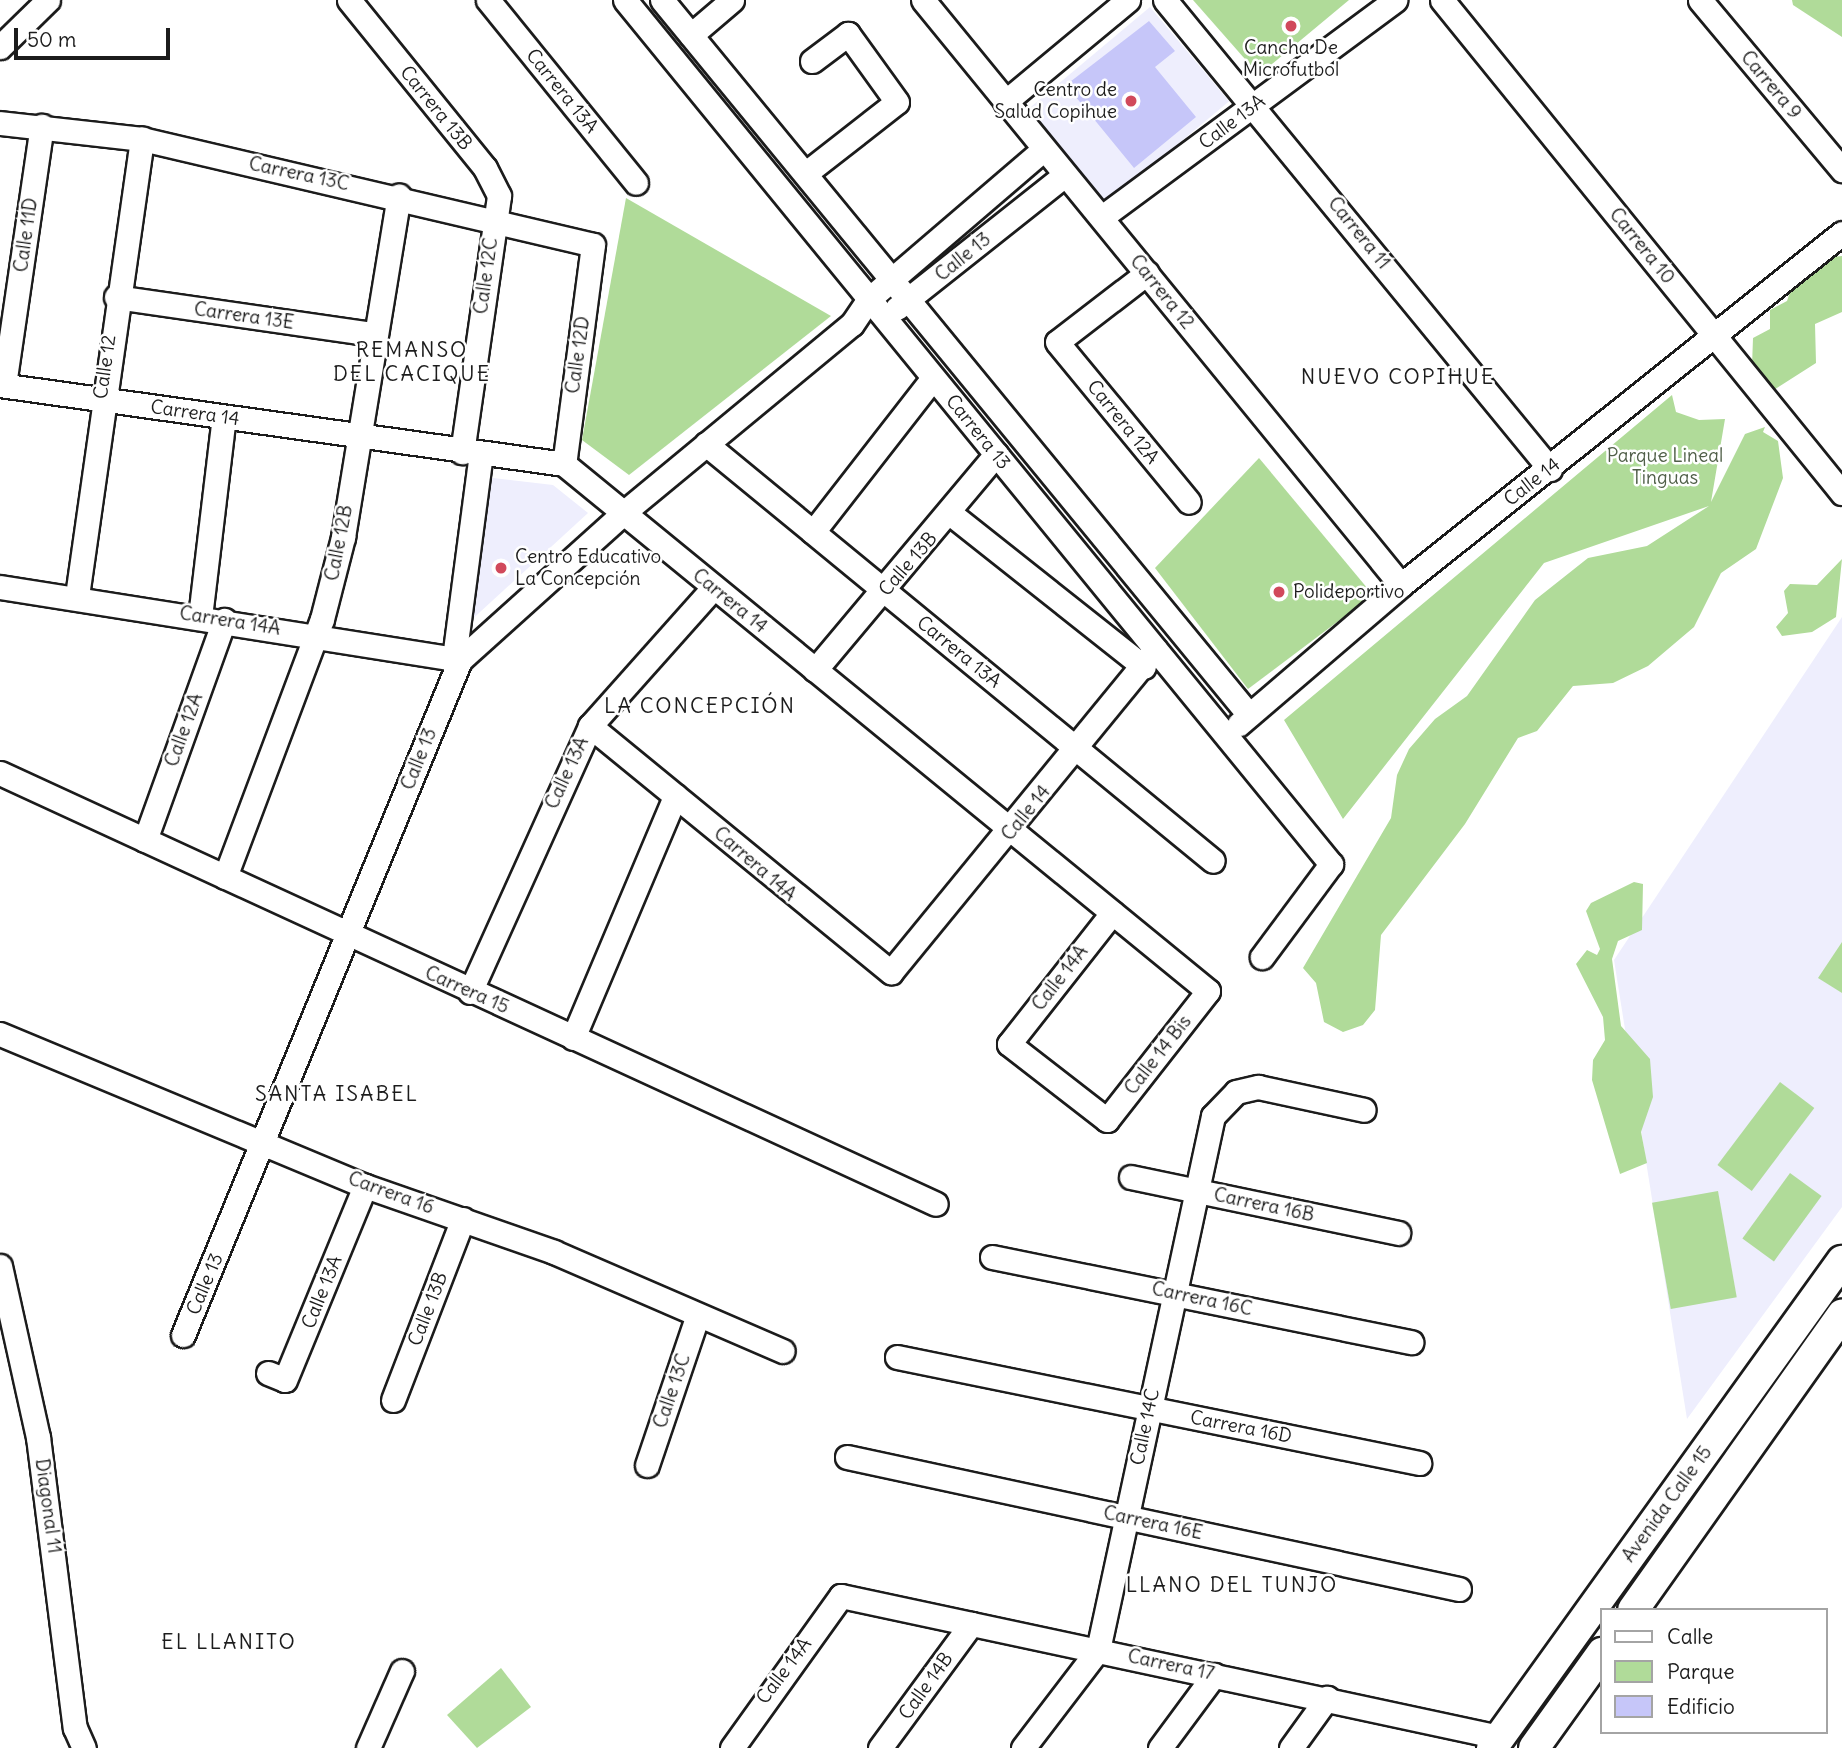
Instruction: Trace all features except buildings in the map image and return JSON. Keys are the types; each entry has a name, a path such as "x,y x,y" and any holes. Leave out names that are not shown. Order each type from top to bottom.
{"main road":[{"name":"Avenida Calle 15","path":"1502,1744 1842,1261"},
{"name":"Avenida Calle 15","path":"1634,1608 1842,1315"},
{"path":"1534,1748 1601,1654"}],"street":[{"path":"0,47 48,0"},
{"name":"Carrera 13B","path":"349,0 485,168 499,196 493,224"},
{"name":"Carrera 13A","path":"488,0 636,183"},
{"name":"Carrera 13","path":"625,0 996,454 1149,658 1226,736 1331,864 1262,957"},
{"name":"Carrera 13","path":"662,0 1249,715"},
{"path":"691,35 732,0"},
{"name":"Carrera 12","path":"923,0 1401,585"},
{"path":"1005,102 1128,0"},
{"name":"Carrera 11","path":"1165,0 1255,106 1550,469"},
{"name":"Calle 13A","path":"1102,217 1395,0"},
{"name":"Carrera 10","path":"1442,0 1842,493"},
{"name":"Carrera 9","path":"1699,0 1842,170"},
{"path":"0,18 24,21"},
{"path":"806,173 897,102 848,34 812,61"},
{"name":"Carrera 13C","path":"0,123 142,139 399,195 493,224 593,245"},
{"name":"Calle 11D","path":"2,385 42,126"},
{"name":"Calle 12","path":"77,596 100,400 142,139"},
{"name":"Calle 13","path":"876,308 893,279 1044,149"},
{"name":"Calle 13","path":"183,1335 266,1142 457,659 622,514 852,324 876,308 909,300 1065,175"},
{"name":"Calle 12B","path":"225,877 314,634 343,537 356,436 399,195"},
{"name":"Calle 12C","path":"457,659 493,224"},
{"name":"Calle 14","path":"1226,736 1401,585 1550,469 1842,233"},
{"name":"Calle 12D","path":"564,464 593,245"},
{"name":"Carrera 12A","path":"1147,273 1058,342 1189,502"},
{"name":"Carrera 13E","path":"116,297 373,334"},
{"path":"813,532 933,378"},
{"name":"Carrera 14","path":"2,385 564,464 1208,991"},
{"path":"200,617 224,417"},
{"name":"Carrera 13A","path":"706,444 1213,861"},
{"name":"Calle 13B","path":"815,670 951,514 996,454"},
{"name":"Carrera 13","path":"951,514 1149,658"},
{"name":"Carrera 14A","path":"0,587 77,596 457,659"},
{"name":"Calle 13A","path":"470,992 590,726 714,587"},
{"name":"Calle 12A","path":"145,839 224,620"},
{"name":"Calle 14","path":"891,972 1012,831 1149,658"},
{"name":"Carrera 14A","path":"590,726 891,972"},
{"name":"Carrera 15","path":"0,773 347,936 936,1204"},
{"path":"573,1038 675,796"},
{"name":"Calle 14A","path":"1107,1120 1009,1044 1112,913"},
{"name":"Calle 14 Bis","path":"1107,1120 1208,991"},
{"name":"Carrera 16","path":"0,1034 266,1142 365,1186 463,1219 783,1351"},
{"name":"Calle 14C","path":"1023,1748 1098,1650 1213,1116 1236,1092 1258,1087 1364,1110"},
{"name":"Carrera 16B","path":"1130,1177 1398,1233"},
{"name":"Calle 13A","path":"268,1373 285,1380 365,1186"},
{"name":"Calle 13B","path":"393,1399 463,1219"},
{"name":"Carrera 16C","path":"992,1257 1411,1342"},
{"name":"Diagonal 11","path":"0,1266 38,1437 75,1728 84,1748"},
{"name":"Calle 13C","path":"647,1465 698,1317"},
{"name":"Carrera 16D","path":"897,1357 1419,1463"},
{"name":"Carrera 16E","path":"847,1457 1459,1589"},
{"name":"Calle 14A","path":"732,1748 841,1596"},
{"name":"Carrera 17","path":"841,1596 1327,1698 1502,1744"},
{"name":"Calle 14B","path":"880,1748 971,1623"},
{"path":"368,1748 402,1671"},
{"path":"1160,1748 1214,1675"},
{"path":"1291,1748 1327,1698"}],"shaded area":[{"path":"1150,7 1229,101 1106,205 1027,110"},
{"name":"Centro Educativo La Concepción","path":"485,477 553,485 588,513 467,624"},
{"path":"1842,617 1842,1207 1687,1419 1614,960"}],"green space":[{"path":"1193,0 1349,0 1259,75"},
{"path":"1792,0 1842,0 1842,37 1793,5"},
{"path":"626,198 831,316 629,475 582,440"},
{"path":"1842,256 1842,312 1815,324 1816,363 1772,391 1752,366 1753,338 1770,329 1770,310 1787,301 1793,283 1823,258"},
{"name":"Parque Lineal Tinguas","path":"1672,395 1676,412 1699,420 1725,419 1711,502 1745,434 1765,427 1763,432 1778,441 1783,478 1756,549 1721,573 1694,627 1648,666 1613,683 1573,686 1537,731 1518,738 1465,824 1381,935 1375,1010 1363,1025 1343,1032 1324,1022 1316,983 1303,968 1391,818 1397,775 1409,749 1435,719 1467,696 1535,600 1588,558 1647,546 1709,506 1544,563 1343,819 1284,720"},
{"path":"1259,458 1373,595 1248,689 1155,568"},
{"path":"1842,559 1836,617 1812,632 1782,636 1776,627 1788,613 1784,591 1790,584 1817,585"},
{"path":"1634,882 1643,884 1642,930 1618,941 1612,959 1621,1026 1650,1059 1653,1097 1641,1132 1647,1163 1620,1174 1592,1080 1593,1060 1605,1040 1603,1017 1576,964 1587,950 1597,955 1600,949 1586,911 1591,903"},
{"path":"1842,942 1842,993 1818,978"},
{"path":"1780,1082 1814,1108 1752,1191 1717,1165"},
{"path":"1790,1173 1822,1196 1774,1261 1742,1239"},
{"path":"1718,1191 1737,1297 1671,1309 1652,1203"},
{"path":"501,1668 531,1707 477,1748 447,1715"}],"place":[{"name":"Cancha De Microfutbol","path":"1291,26"},
{"name":"Centro de Salud Copihue","path":"1131,101"},
{"name":"Centro Educativo La Concepción","path":"501,568"},
{"name":"Polideportivo","path":"1279,592"}],"district":[{"name":"REMANSO DEL CACIQUE","path":"412,362"},
{"name":"NUEVO COPIHUE","path":"1398,377"},
{"name":"LA CONCEPCIÓN","path":"700,706"},
{"name":"SANTA ISABEL","path":"337,1094"},
{"name":"LLANO DEL TUNJO","path":"1232,1585"},
{"name":"EL LLANITO","path":"229,1642"}]}
